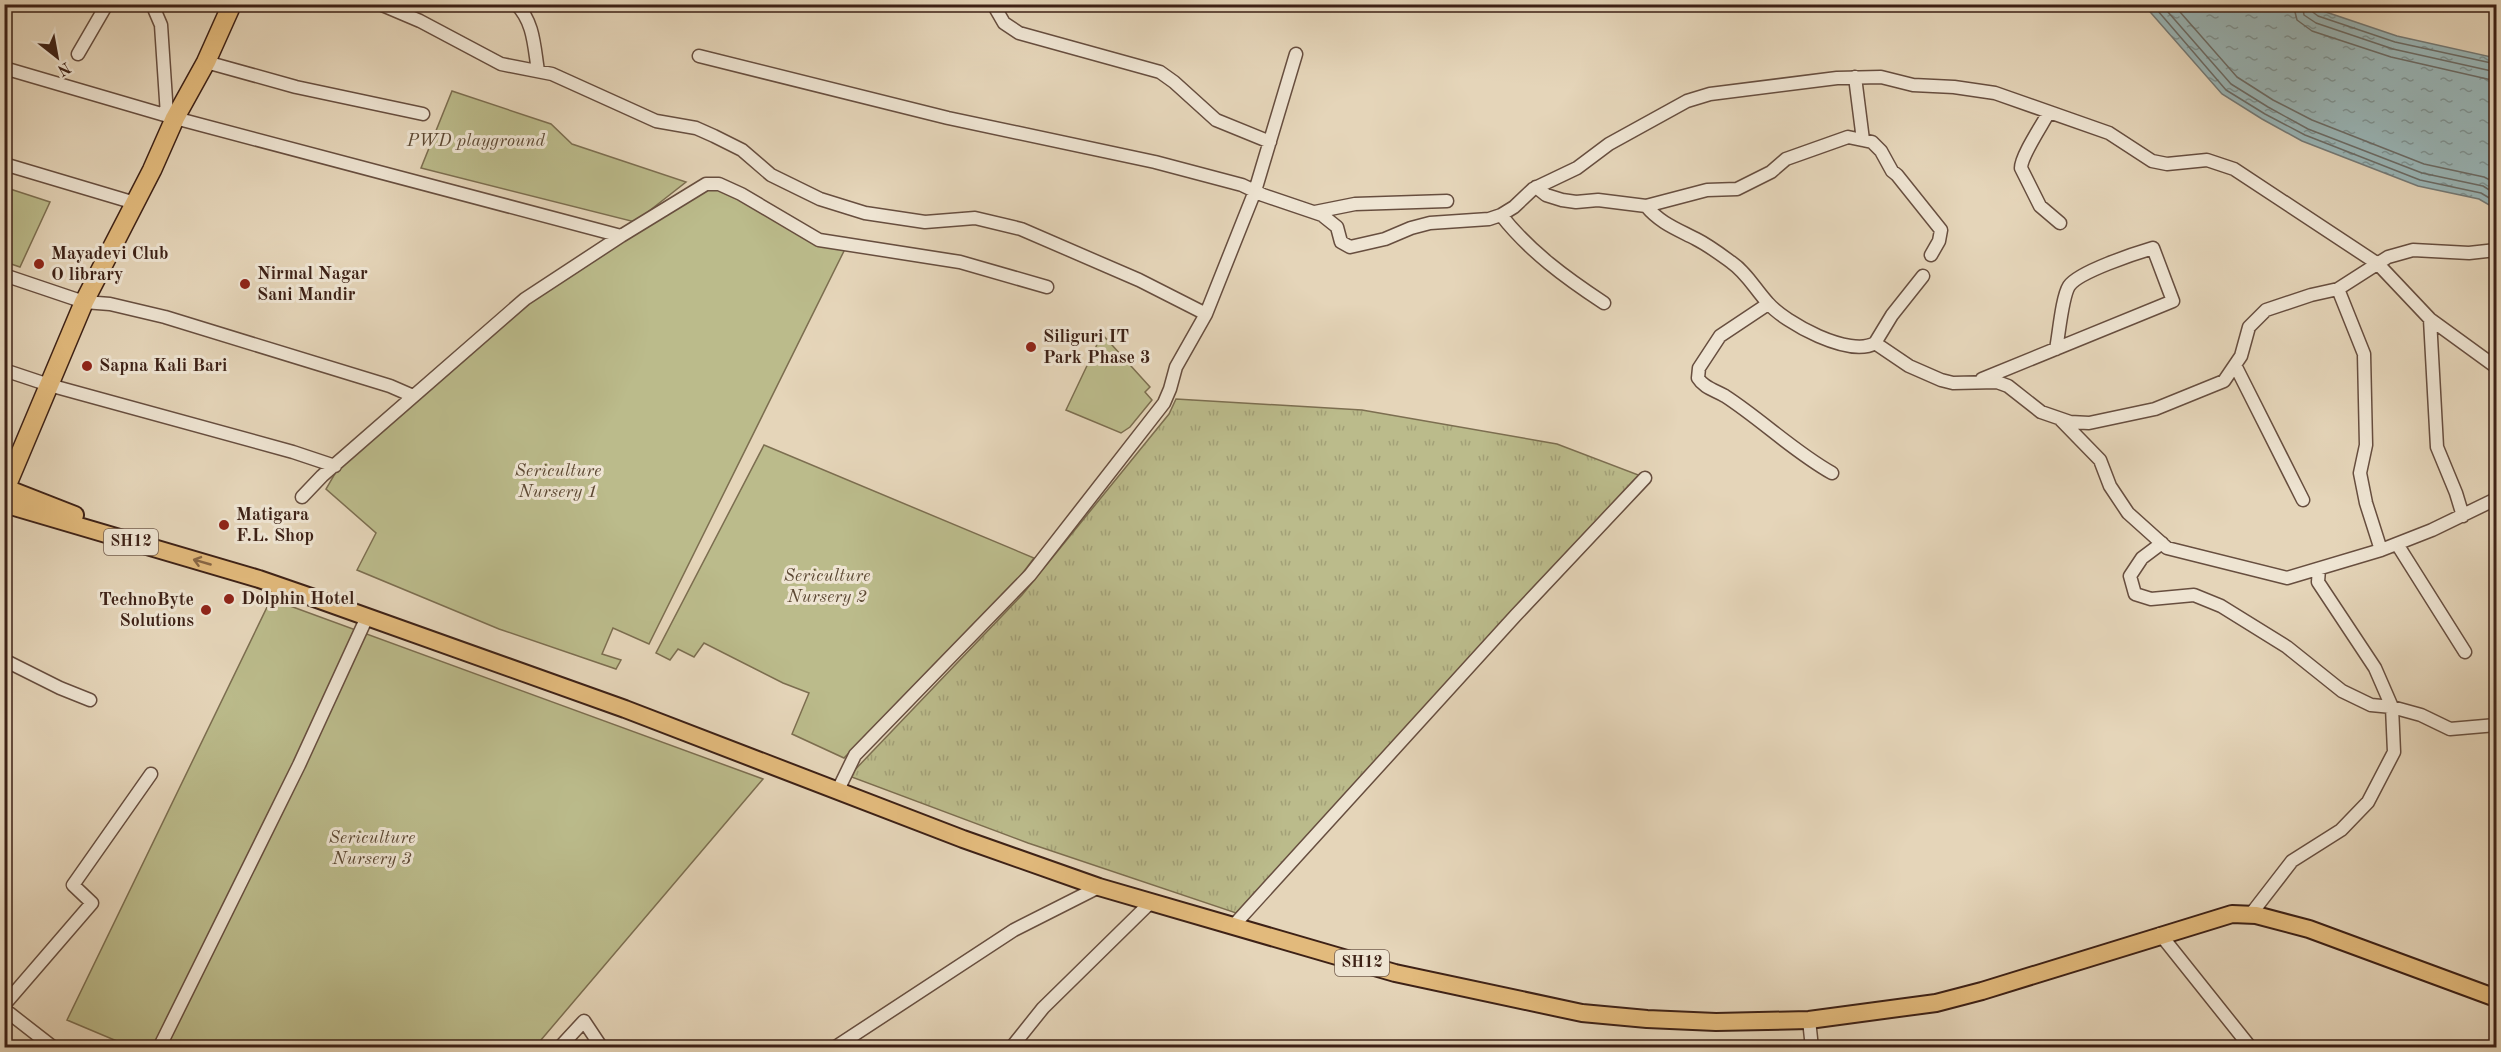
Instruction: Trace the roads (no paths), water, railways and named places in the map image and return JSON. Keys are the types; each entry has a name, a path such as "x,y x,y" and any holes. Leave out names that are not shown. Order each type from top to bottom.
{"highway":[{"path":"5,495 84,302 135,203 171,116 206,62 232,4"}],"main road":[{"path":"16,467 22,486 32,497"},
{"name":"SH12","path":"5,495 32,497 144,545"},
{"name":"SH12","path":"5,495 144,545 259,579 625,709 963,839 1100,887 1395,973 1582,1013 1716,1023 1809,1020 1936,1003 2232,914 2251,914 2309,929 2496,998"}],"street":[{"path":"78,54 107,4"},
{"path":"152,4 161,25 171,116"},
{"path":"380,4 420,21 501,64 552,74 656,121 696,128 742,150 771,175 820,199 865,213 926,222 975,218 1022,230 1140,280 1206,314"},
{"path":"516,4 532,30 538,70"},
{"path":"993,4 1010,28 1031,37 1160,72 1216,120 1270,142"},
{"path":"838,790 855,755 1030,575 1159,409 1170,389 1183,353 1206,314 1255,191 1296,54"},
{"path":"699,56 948,118 1155,162 1242,185 1331,220 1337,227 1341,242 1350,247 1378,241 1430,223 1489,219 1501,215 1515,207 1536,186 1577,168 1609,144 1687,101 1710,94 1881,76 1913,85 1986,92 2015,99 2117,137 2152,161 2167,164 2207,160 2234,169 2378,264 2430,319 2496,367"},
{"path":"206,62 296,87 423,114"},
{"path":"4,68 171,116 621,236"},
{"path":"1856,77 1863,140"},
{"path":"2049,112 2039,133 2023,156 2021,168 2040,206 2060,223"},
{"path":"1536,186 1546,195 1562,200 1605,200 1646,206 1707,190 1737,189 1771,172 1786,159 1813,152 1829,143 1848,137 1872,142 1881,151 1892,171 1941,230 1939,241 1931,255"},
{"path":"4,164 135,203"},
{"path":"302,497 312,485 525,299 700,187 714,183 741,194 819,240 960,262 1047,286"},
{"path":"1313,213 1355,204 1447,201"},
{"path":"1646,206 1665,224 1698,240 1731,262 1751,280 1768,304 1796,325 1810,333 1856,347 1866,347 1875,343 1892,315 1923,276"},
{"path":"1501,215 1517,235 1562,275 1604,303"},
{"path":"1976,381 2056,350 2173,301 2153,248 2125,257 2073,281 2067,290 2056,350"},
{"path":"1875,343 1909,366 1941,380 1953,383 1991,381 2008,386 2037,410 2060,420 2089,423 2155,409 2224,381 2241,356 2249,327 2266,310 2311,295 2338,289 2388,257 2413,250 2469,253 2496,250"},
{"path":"4,275 84,302 111,304 165,317 338,369 413,396"},
{"path":"2338,289 2364,354 2366,445 2360,473 2366,502 2381,550"},
{"path":"1768,304 1720,336 1699,368 1698,378 1704,385 1719,392 1755,417 1807,459 1832,473"},
{"path":"2430,319 2437,447 2463,516"},
{"path":"2235,365 2303,500"},
{"path":"4,370 49,385 265,444 335,466"},
{"path":"2060,420 2100,460 2110,486 2128,513 2167,548 2287,578 2397,544 2463,516 2496,499"},
{"path":"1234,925 1516,615 1645,478"},
{"path":"2162,543 2142,558 2130,576 2134,594 2151,599 2194,595 2212,602 2287,647 2342,691 2371,705 2392,707 2421,715 2450,729 2496,725"},
{"path":"2397,544 2465,652"},
{"path":"2251,914 2292,861 2341,830 2368,802 2394,752 2392,707 2376,668 2318,582 2319,569"},
{"path":"159,1047 299,765 367,617"},
{"path":"4,660 90,700"},
{"path":"54,1047 4,1007 92,903 74,885 151,774"},
{"path":"834,1047 1014,930 1100,887"},
{"path":"1011,1047 1043,1008 1151,902"},
{"path":"2160,934 2251,1047"},
{"path":"1809,1020 1812,1047"},
{"path":"559,1047 584,1021 602,1047"}],"water":[{"path":"2144,5 2312,5 2320,10 2397,36 2496,58 2496,209 2479,199 2418,186 2302,141 2262,119 2222,94"}],"place":[{"name":"Mayadevi Club O library","path":"39,264"},
{"name":"Nirmal Nagar Sani Mandir","path":"245,284"},
{"name":"Siliguri IT Park Phase 3","path":"1031,347"},
{"name":"Sapna Kali Bari","path":"87,366"},
{"name":"Matigara F.L. Shop","path":"224,525"},
{"name":"Dolphin Hotel","path":"229,599"},
{"name":"TechnoByte Solutions","path":"206,610"}],"park label":[{"name":"PWD playground","path":"476,141"},
{"name":"Sericulture Nursery 1","path":"558,481"},
{"name":"Sericulture Nursery 2","path":"827,586"},
{"name":"Sericulture Nursery 3","path":"372,848"}]}
